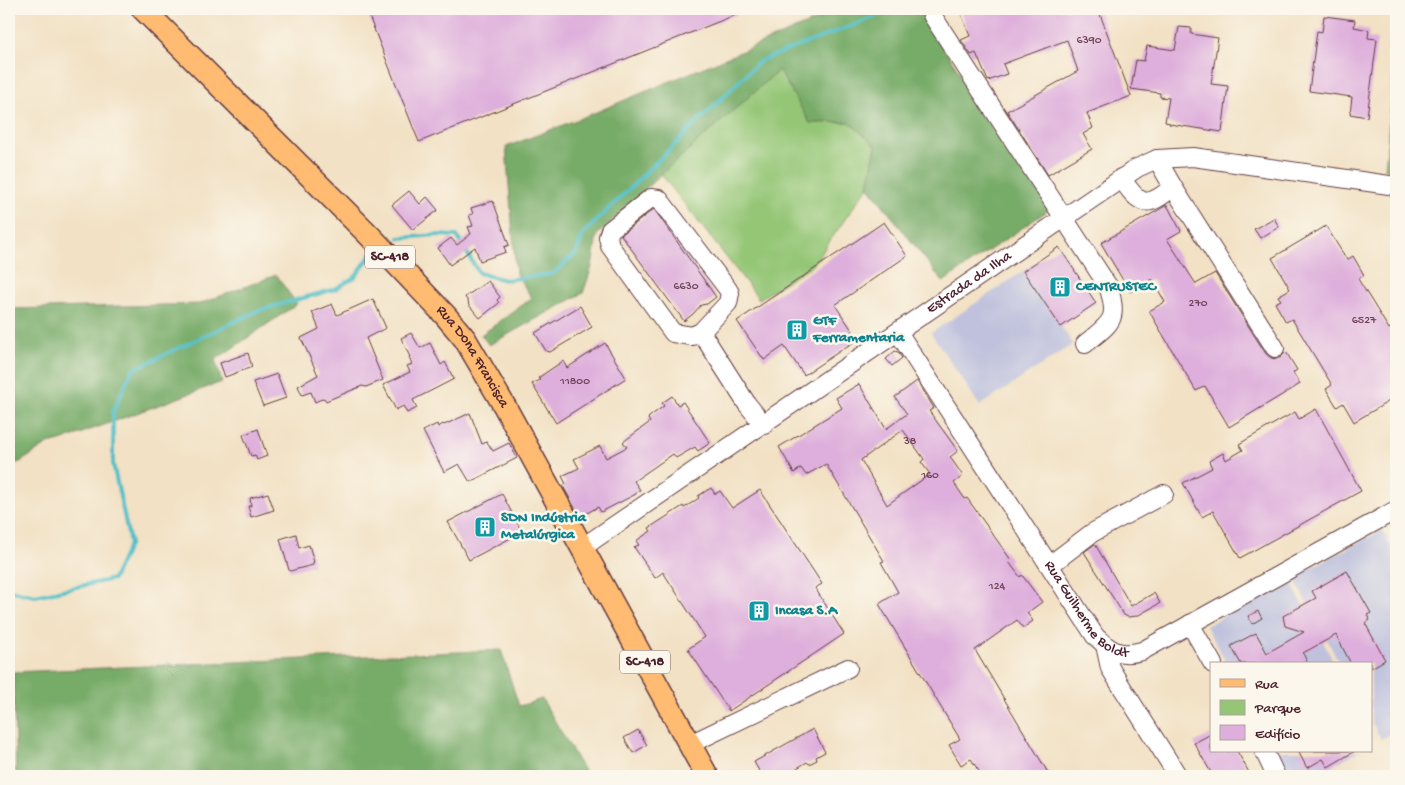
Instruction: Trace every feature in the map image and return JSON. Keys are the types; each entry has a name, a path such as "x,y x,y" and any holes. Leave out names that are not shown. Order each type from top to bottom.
{"main road":[{"name":"Rua Dona Francisca","path":"143,9 376,242 465,339 492,383 707,776"}],"street":[{"path":"932,15 1108,286 1113,300 1114,312 1111,322 1085,344"},
{"name":"Estrada da Ilha","path":"582,547 764,425 1121,178 1157,159 1193,157 1396,186"},
{"path":"1157,159 1275,348"},
{"path":"1121,178 1135,198 1143,201 1150,202 1160,198 1173,187"},
{"path":"651,198 659,199 730,294 728,303 701,332 692,336 673,332 610,246 608,238 610,230 651,198"},
{"path":"701,332 747,404 764,425"},
{"name":"Rua Guilherme Boldt","path":"898,332 1095,636 1116,652 1129,654 1142,651 1396,510"},
{"path":"1050,565 1092,533 1164,494"},
{"path":"1190,624 1212,662"},
{"path":"1105,645 1110,668 1178,776"},
{"path":"690,744 848,668"},
{"path":"1264,752 1276,776"}],"shaded area":[{"path":"1059,247 1096,303 1061,326 1073,344 980,406 931,333"},
{"path":"1382,530 1396,556 1396,731 1381,739 1372,723 1372,662 1339,662 1293,577"},
{"path":"1290,581 1334,662 1226,662 1206,626"},
{"path":"1276,752 1357,752 1313,776 1288,776"}],"green space":[{"path":"843,9 918,9 1050,209 943,282 868,186 876,146 849,122 810,123 779,70 661,174 597,235 592,267 583,293 489,345 481,335 532,298 516,274 506,147 594,113"},
{"path":"1396,47 1396,170 1385,169"},
{"path":"779,70 810,123 849,122 876,146 868,186 814,264 759,299 661,174"},
{"path":"276,275 297,304 215,360 222,382 48,444 20,462 9,465 9,309 199,304"},
{"path":"501,650 519,706 542,699 587,776 16,776 13,672"}],"building":[{"path":"366,9 750,9 419,142"},
{"path":"959,9 1098,9 1131,96 1087,113 1093,128 1083,134 1092,149 1048,175 1007,111 1078,71 1067,40 1003,64 1007,74 988,81 976,53 971,55 961,40 970,36"},
{"path":"1324,16 1355,20 1354,27 1369,30 1368,38 1377,39 1367,117 1350,114 1352,97 1309,91 1317,31 1322,32"},
{"path":"1179,27 1191,28 1191,34 1218,38 1211,84 1228,86 1222,132 1169,124 1165,122 1169,98 1160,97 1160,93 1131,89 1136,60 1144,61 1147,46 1175,50"},
{"path":"409,191 420,204 427,197 438,210 413,230 392,205"},
{"path":"493,201 509,245 504,247 506,252 480,261 475,247 450,265 438,248 451,238 457,245 471,234 468,227 473,226 469,215 473,214 471,208"},
{"path":"1167,205 1181,231 1167,239 1196,284 1215,273 1266,354 1276,359 1286,352 1297,370 1293,373 1300,384 1229,427 1205,386 1196,391 1149,311 1165,302 1152,279 1130,292 1101,243"},
{"path":"654,209 716,297 707,304 701,305 684,321 621,235"},
{"path":"1274,218 1279,227 1260,238 1254,229"},
{"name":"GTF Ferramentaria","path":"884,222 907,256 835,305 858,339 804,375 784,346 764,360 737,321"},
{"path":"1326,226 1347,260 1353,256 1364,275 1358,279 1389,329 1396,325 1396,397 1354,422 1343,403 1337,407 1326,389 1332,385 1292,319 1286,322 1275,303 1281,300 1278,296 1290,289 1272,258"},
{"name":"CENTRUSTEC","path":"1059,247 1096,303 1061,327 1023,271"},
{"path":"488,281 500,297 497,300 499,303 480,318 468,304 465,297"},
{"path":"373,299 386,328 366,338 383,380 366,387 362,386 326,401 324,398 315,402 311,392 302,395 298,386 318,375 301,338 319,329 312,312 332,304 337,315"},
{"path":"580,306 592,327 550,352 546,351 535,333"},
{"path":"411,333 420,348 430,343 441,365 445,362 454,379 413,400 417,408 407,413 403,406 396,410 383,385 410,372 407,366 412,364 401,338"},
{"path":"605,343 626,378 556,423 532,384 540,380 538,378 563,361 567,368"},
{"path":"895,351 902,358 892,366 886,359"},
{"path":"248,353 252,367 225,377 220,363"},
{"path":"277,374 286,398 263,406 253,382"},
{"path":"917,381 934,408 929,411 958,451 950,457 963,476 954,483 965,499 967,498 1011,560 1009,562 1020,577 1022,575 1042,602 1027,613 1033,621 1023,628 1017,620 975,650 1050,776 982,776 971,759 961,765 949,745 960,739 879,604 898,592 881,562 884,561 826,464 806,475 801,468 794,473 779,447 842,408 836,398 859,384 886,429 907,414 895,397","holes":["903,430 924,459 921,462 930,474 887,505 861,460"]},
{"path":"672,396 678,405 683,402 710,443 698,451 695,447 676,458 673,454 634,481 640,490 636,494 601,512 598,507 580,517 563,486 566,484 562,476 579,468 574,459 600,446 606,458 627,447 623,442 650,422 649,417 664,406 662,403"},
{"path":"1316,409 1361,491 1240,558 1213,511 1202,517 1183,483 1212,468 1209,461 1223,453 1226,460 1243,450 1239,444 1277,422 1295,412 1299,419"},
{"path":"470,413 482,444 487,442 493,451 509,443 517,458 470,482 459,464 444,472 423,431 437,424 438,427 444,425"},
{"path":"258,429 267,456 257,460 255,455 251,456 243,435"},
{"name":"Incasa S.A","path":"711,488 715,494 720,491 732,508 760,490 822,584 815,588 844,634 729,711 688,649 705,637 663,572 655,578 634,547 639,545 636,541 651,531 649,528 683,506 684,508"},
{"path":"268,493 274,510 251,517 248,506 251,506 250,498"},
{"name":"SDN Indústria Metalúrgica","path":"502,494 522,532 469,560 448,522"},
{"path":"296,534 299,548 309,545 314,562 313,565 290,571 280,539"},
{"path":"1095,544 1131,606 1154,593 1160,603 1137,616 1128,617 1124,615 1084,552"},
{"path":"1347,571 1371,613 1367,615 1370,620 1365,623 1385,660 1372,667 1372,662 1350,662 1336,635 1303,653 1307,662 1240,662 1231,646 1256,633 1267,653 1304,632 1285,626 1283,616 1316,598 1312,591"},
{"path":"1258,611 1262,618 1252,624 1248,616"},
{"path":"813,729 825,752 816,757 817,760 809,764 807,762 792,771 793,773 788,776 762,776 754,762"},
{"path":"638,730 647,745 633,753 624,738"},
{"path":"1210,735 1210,752 1238,752 1251,776 1213,776 1194,743"},
{"path":"1299,752 1353,752 1328,767 1323,759 1307,768"}],"waterway":[{"path":"399,238 437,235 457,236 479,273 505,280 553,274 577,252 583,234 760,61 895,9"},
{"path":"9,590 35,596 113,579 130,543 113,464 113,412 132,370 257,311 335,289 355,277 371,255"}],"place":[{"name":"CENTRUSTEC","path":"1060,287"},
{"name":"GTF Ferramentaria","path":"797,330"},
{"name":"SDN Indústria Metalúrgica","path":"485,527"},
{"name":"Incasa S.A","path":"759,611"}]}
